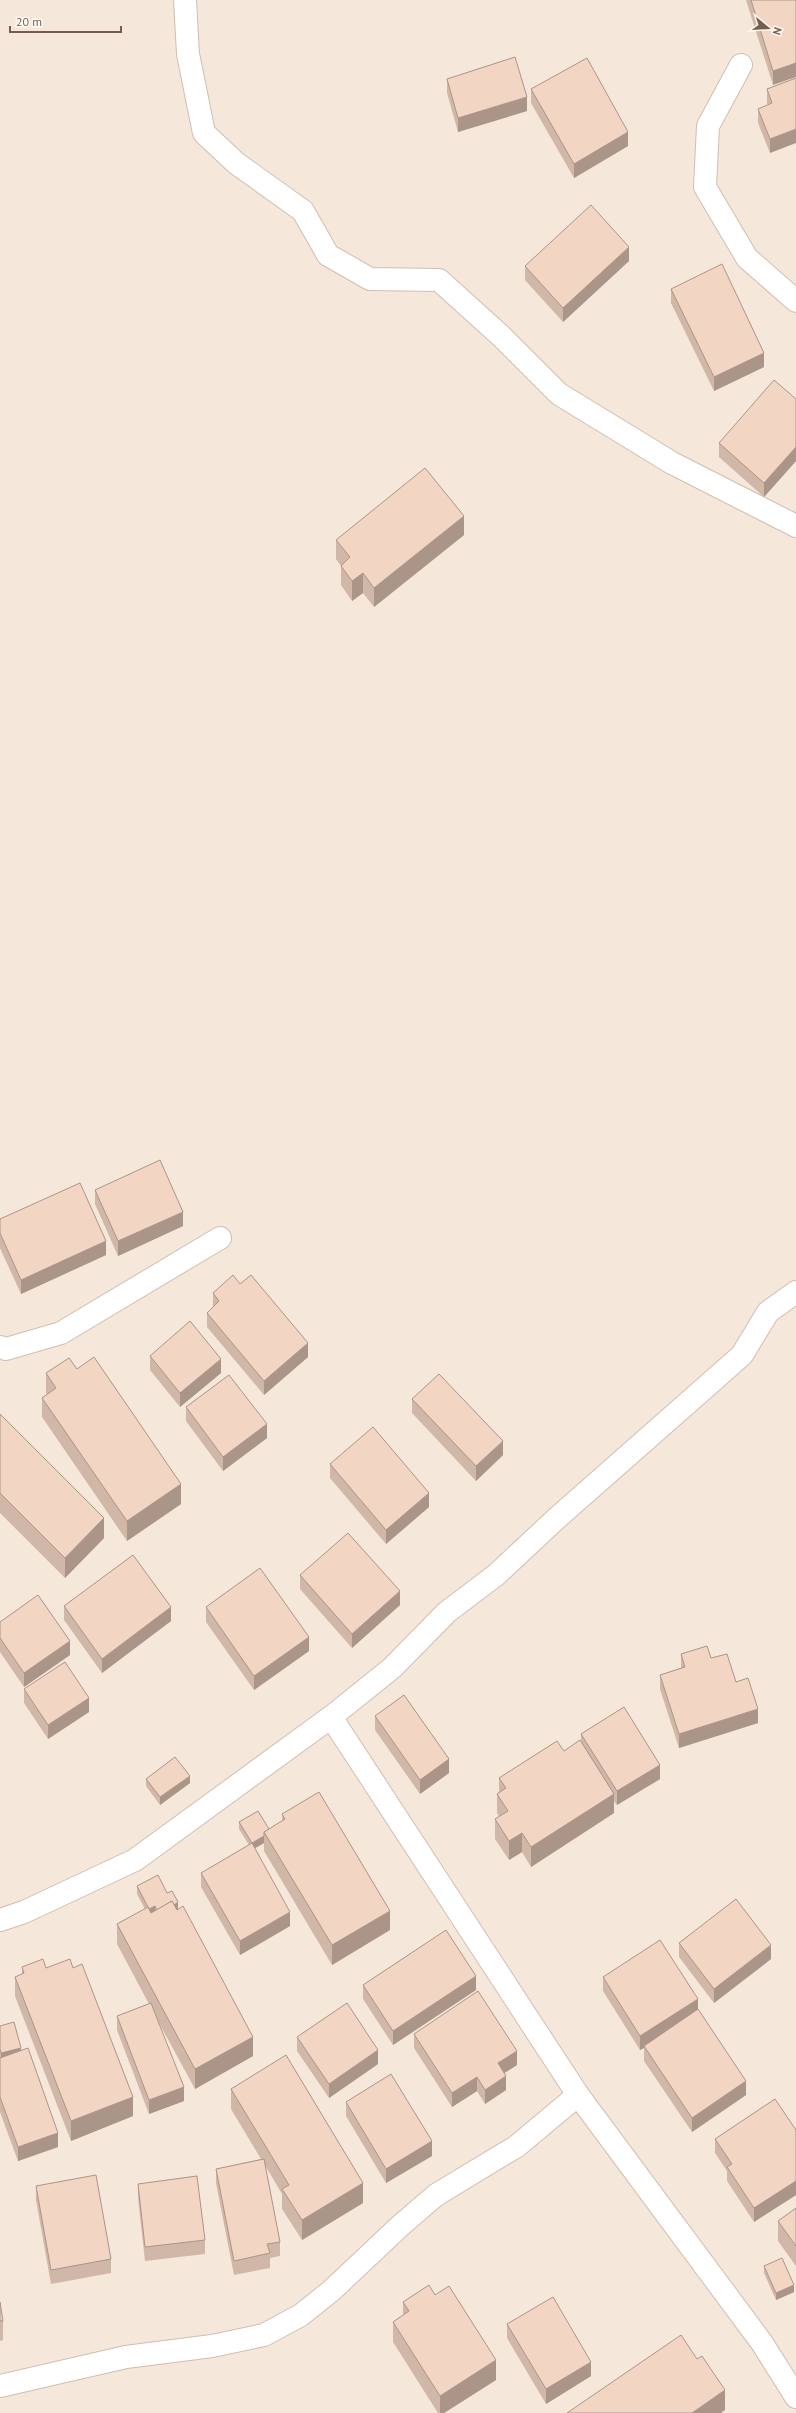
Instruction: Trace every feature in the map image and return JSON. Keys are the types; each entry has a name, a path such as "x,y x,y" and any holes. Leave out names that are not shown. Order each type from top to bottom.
{"street":[{"path":"185,0 188,54 204,133 236,163 303,210 328,255 370,278 438,280 501,336 559,394 672,463 796,526"},
{"path":"741,65 708,126 705,187 747,258 796,301"},
{"path":"0,1347 6,1349 60,1333 220,1238"},
{"path":"0,1920 24,1912 135,1860 331,1717 392,1668 447,1612 496,1575 563,1512 742,1355 768,1312 796,1292"},
{"path":"331,1717 578,2094 762,2343 796,2397"},
{"path":"0,2386 126,2357 212,2346 264,2335 300,2315 325,2296 436,2195 517,2146 578,2094"}],"shaded area":[{"path":"0,0 796,0 796,2413 0,2413"}],"building":[{"path":"751,0 796,0 796,63 773,71"},
{"path":"515,57 527,97 458,118 447,79"},
{"path":"587,58 628,132 574,164 531,89"},
{"path":"796,78 796,129 770,139 758,109 772,103 767,89"},
{"path":"591,205 629,247 563,308 525,266"},
{"path":"722,264 764,353 714,377 671,289"},
{"path":"774,380 796,399 796,447 764,483 719,443"},
{"path":"425,468 464,516 374,588 363,573 352,581 341,566 350,557 336,540"},
{"path":"160,1160 183,1212 118,1241 95,1190"},
{"path":"80,1183 106,1241 21,1280 0,1233 0,1219"},
{"path":"233,1275 240,1284 251,1275 308,1343 264,1381 207,1313 219,1301 213,1293"},
{"path":"190,1321 221,1359 180,1393 150,1356"},
{"path":"94,1357 181,1484 127,1521 42,1398 56,1388 46,1373 69,1358 77,1369"},
{"path":"439,1374 503,1441 476,1466 412,1399"},
{"path":"229,1375 267,1424 223,1457 186,1407"},
{"path":"0,1414 104,1518 65,1558 0,1493"},
{"path":"373,1427 429,1493 386,1530 330,1464"},
{"path":"348,1533 400,1591 352,1634 300,1575"},
{"path":"133,1555 171,1607 102,1659 64,1606"},
{"path":"260,1568 309,1637 254,1676 206,1607"},
{"path":"38,1595 70,1641 24,1673 0,1638 0,1622"},
{"path":"707,1646 711,1658 727,1654 736,1682 748,1678 758,1709 679,1734 660,1675 685,1667 681,1654"},
{"path":"65,1662 89,1698 48,1725 24,1689"},
{"path":"404,1695 449,1759 420,1780 375,1716"},
{"path":"624,1707 660,1765 617,1791 581,1734"},
{"path":"580,1740 614,1794 531,1847 522,1833 509,1841 495,1819 508,1811 497,1794 506,1788 499,1778 557,1741 564,1751"},
{"path":"175,1757 190,1776 160,1797 146,1779"},
{"path":"319,1792 390,1911 332,1945 264,1832 285,1819 282,1814"},
{"path":"258,1811 269,1829 264,1832 264,1836 252,1843 239,1822"},
{"path":"252,1843 290,1912 240,1941 201,1873"},
{"path":"158,1875 167,1893 172,1891 178,1902 174,1905 172,1901 157,1910 155,1906 149,1909 137,1886"},
{"path":"736,1899 771,1945 714,1989 679,1943"},
{"path":"172,1901 177,1910 183,1906 253,2037 195,2069 117,1924 148,1907 151,1913"},
{"path":"446,1930 476,1976 393,2031 363,1985"},
{"path":"660,1940 698,1999 640,2036 603,1977"},
{"path":"43,1959 46,1968 70,1959 73,1968 82,1964 133,2097 71,2121 15,1977 24,1973 22,1967"},
{"path":"478,1991 517,2051 498,2063 506,2076 485,2090 477,2077 452,2093 414,2034"},
{"path":"151,2003 184,2087 149,2100 117,2016"},
{"path":"347,2003 378,2050 329,2084 297,2037"},
{"path":"698,2009 746,2081 692,2118 644,2046"},
{"path":"14,2022 21,2048 1,2053 0,2026"},
{"path":"28,2048 58,2133 18,2147 0,2097 0,2058"},
{"path":"286,2055 363,2183 302,2220 282,2189 289,2185 231,2089"},
{"path":"391,2074 432,2141 386,2169 346,2102"},
{"path":"775,2099 796,2130 796,2181 754,2208 727,2167 732,2164 715,2139"},
{"path":"264,2159 280,2242 267,2244 270,2253 234,2261 216,2169"},
{"path":"96,2175 111,2259 51,2270 36,2186"},
{"path":"197,2176 205,2240 145,2247 138,2184"},
{"path":"796,2208 796,2246 778,2221"},
{"path":"782,2258 794,2285 776,2293 764,2266"},
{"path":"429,2285 435,2295 449,2286 496,2360 440,2396 393,2322 409,2311 403,2302"},
{"path":"553,2297 591,2362 546,2389 507,2324"},
{"path":"0,2302 3,2321 0,2321"},
{"path":"681,2335 697,2359 702,2356 725,2390 692,2413 567,2413"}]}
